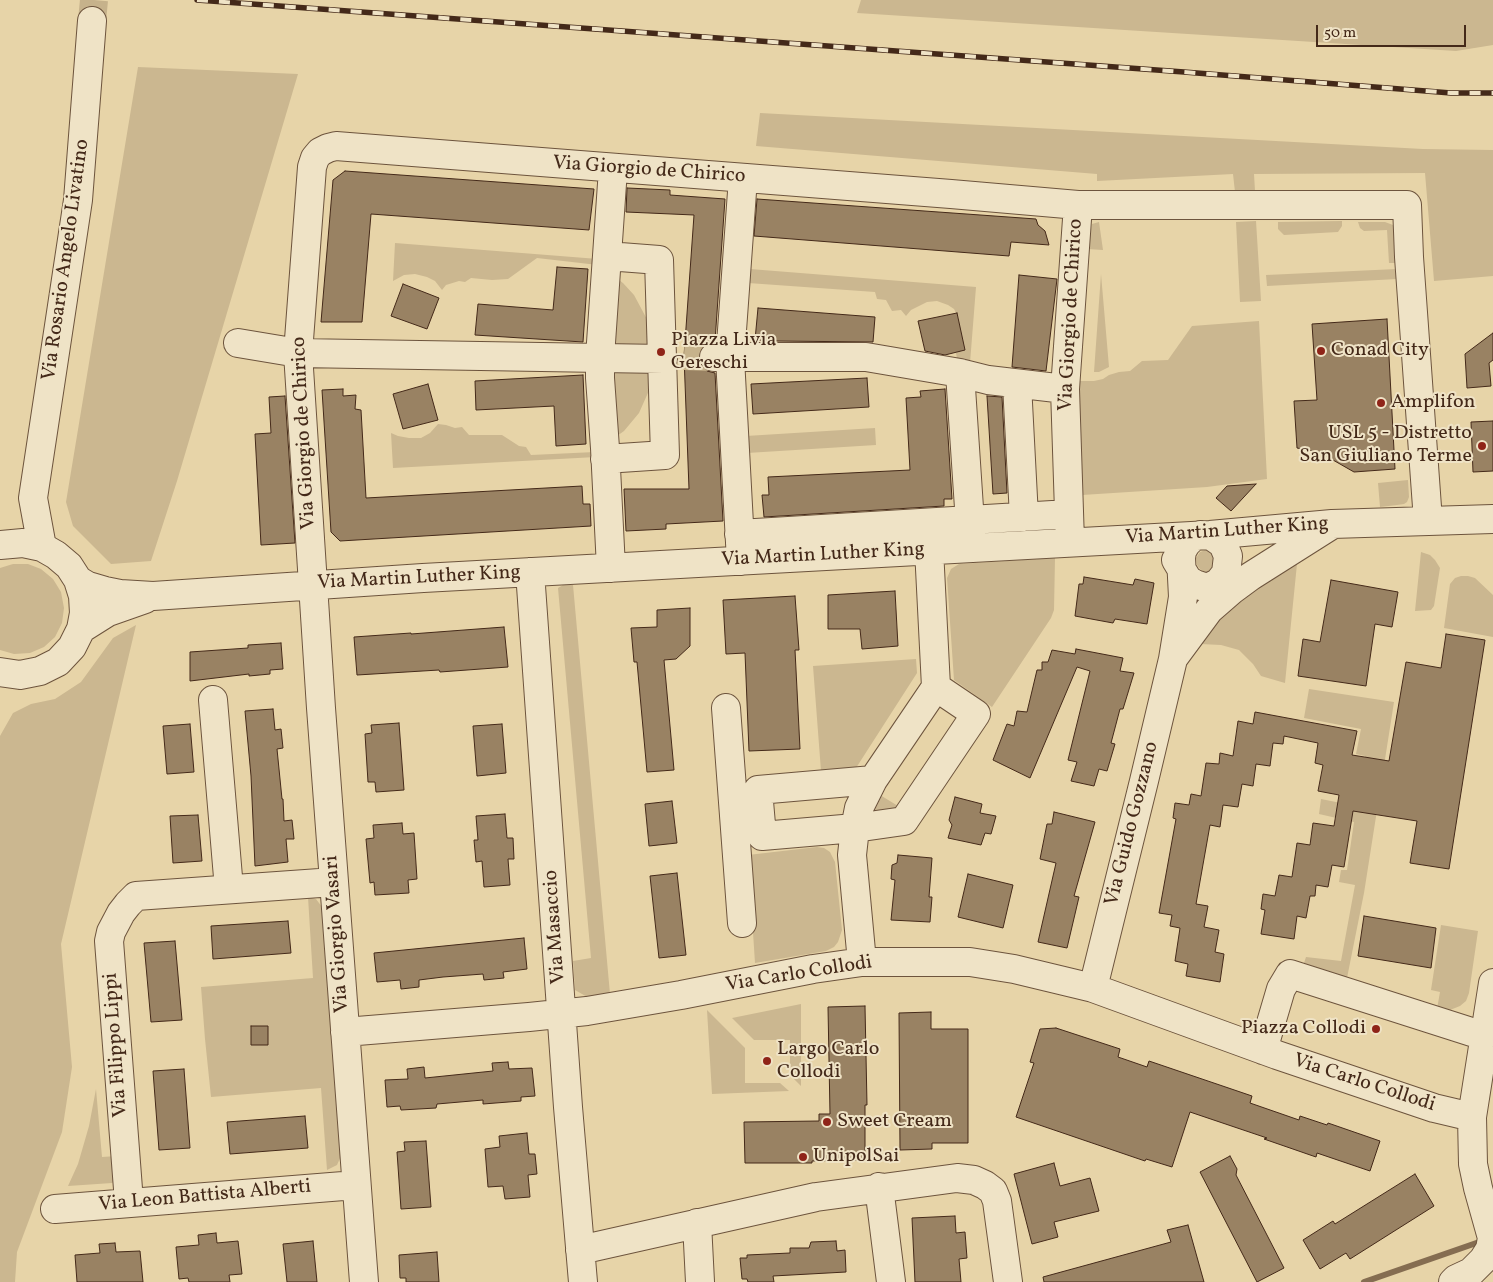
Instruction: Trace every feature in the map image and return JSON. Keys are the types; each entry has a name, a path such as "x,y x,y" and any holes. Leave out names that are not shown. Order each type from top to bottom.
{"street":[{"name":"Via Rosario Angelo Livatino","path":"42,547 33,498 78,200 92,21"},
{"name":"Via Giorgio de Chirico","path":"312,585 298,353 312,167 315,158 320,152 336,146 1078,205 1065,388 1070,542"},
{"path":"611,568 600,357 613,169"},
{"path":"741,560 722,358 742,178"},
{"path":"1078,205 1407,205 1428,521"},
{"path":"605,459 665,455 660,260 607,256"},
{"path":"238,343 298,353 662,359"},
{"path":"722,358 866,357 1008,383 1065,388"},
{"path":"960,373 972,547"},
{"path":"1008,383 1024,517"},
{"name":"Via Rosario Angelo Livatino","path":"2,544 11,536 33,498"},
{"path":"739,534 1069,514"},
{"name":"Via Martin Luther King","path":"153,596 530,572 1205,535 1332,524 1493,519"},
{"name":"Via Guido Gozzano","path":"1172,659 1209,610 1232,590 1332,524"},
{"name":"Via Guido Gozzano","path":"1093,988 1172,659 1183,597 1182,551 1192,538 1205,535 1223,544 1228,556 1226,573 1218,583 1209,610"},
{"path":"1155,537 1173,555 1188,580 1207,588 1218,583"},
{"path":"2,544 23,543 42,547 56,555 69,566 78,580 83,596 84,613 81,629 72,647 58,662 40,671 7,678"},
{"path":"862,962 852,855 859,808 873,780 936,687 929,549"},
{"name":"Via Masaccio","path":"530,572 583,1282"},
{"path":"78,580 105,591 153,596"},
{"name":"Via Giorgio Vasari","path":"312,585 364,1282"},
{"path":"81,629 108,612 153,596"},
{"path":"726,708 745,792 762,836 855,828 904,821 976,714 936,687"},
{"path":"213,700 229,889 334,882"},
{"path":"745,792 873,780"},
{"path":"742,923 745,792"},
{"name":"Via Filippo Lippi","path":"129,1202 109,941 111,932 121,913 136,896 229,889"},
{"name":"Via Carlo Collodi","path":"345,1032 562,1014 625,1005 813,969 862,962 970,962 1014,969 1093,988 1263,1050 1434,1108 1472,1117"},
{"path":"1263,1050 1281,989 1290,974 1484,1036"},
{"path":"1452,1281 1471,1272 1483,1260 1490,1237 1473,1164 1472,1117 1493,983"},
{"path":"580,1250 816,1197 957,1178 974,1180 994,1191 998,1200 1008,1282"},
{"name":"Via Leon Battista Alberti","path":"55,1209 356,1185"},
{"path":"879,1187 891,1282"},
{"path":"696,1223 700,1282"}],"shaded area":[{"path":"861,0 1493,0 1493,45 1456,51 857,13"},
{"path":"138,67 298,74 177,481 151,561 111,564 73,526 66,502"},
{"path":"760,113 1423,149 1493,150 1493,276 1434,281 1425,173 1254,174 1255,191 1235,192 1233,174 1097,181 1097,174 756,146"},
{"path":"1256,221 1261,301 1240,302 1236,222"},
{"path":"1342,221 1342,226 1338,232 1284,235 1278,229 1278,222"},
{"path":"1099,222 1103,250 1087,249 1092,224"},
{"path":"1358,222 1385,222 1393,225 1397,263 1389,263 1387,230 1364,231 1360,228"},
{"path":"395,243 598,259 598,265 537,258 508,279 471,278 465,282 459,281 446,285 442,290 435,281 415,274 404,275 393,281"},
{"path":"750,269 976,287 970,363 959,369 956,353 959,351 957,331 959,319 954,309 948,305 937,301 927,302 911,310 906,316 901,310 892,311 886,300 877,299 875,292 748,283"},
{"path":"1397,269 1397,279 1267,286 1266,275"},
{"path":"611,274 634,295 649,323 656,349 618,348 615,342"},
{"path":"1101,274 1109,367 1099,372 1094,372"},
{"path":"1259,321 1267,479 1207,487 1082,495 1078,381 1094,381 1119,372 1130,371 1142,361 1168,360 1192,326"},
{"path":"618,368 655,368 651,386 639,413 624,431 617,436 610,378"},
{"path":"438,424 455,428 462,427 469,435 502,435 519,446 526,447 531,455 595,452 596,457 393,468 391,433 409,438 421,438 430,433"},
{"path":"875,428 876,445 747,453 746,436"},
{"path":"1408,480 1409,497 1407,502 1380,507 1378,483"},
{"path":"1209,549 1220,560 1209,572 1205,572 1197,565 1196,558 1200,552"},
{"path":"1421,552 1430,555 1440,568 1434,606 1431,610 1415,611"},
{"path":"1055,558 1054,610 1051,618 992,707 954,680 947,578 951,569 959,564"},
{"path":"13,564 28,564 41,569 53,579 61,592 64,608 62,623 55,637 44,647 30,653 14,654 0,650 0,568"},
{"path":"1297,564 1285,683 1261,676 1253,664 1239,650 1221,645 1200,644 1220,618 1236,602 1276,575"},
{"path":"1461,576 1475,578 1493,595 1493,637 1444,628 1450,584 1455,578"},
{"path":"563,585 573,585 610,994 589,998 575,990 573,961 591,958 558,588"},
{"path":"136,625 61,944 72,1067 62,1132 17,1252 15,1282 0,1282 0,736 13,713 31,704 55,699 81,682 113,638"},
{"path":"916,659 917,673 856,768 821,771 813,666"},
{"path":"1309,689 1394,702 1364,893 1347,978 1304,963 1306,957 1341,961 1355,885 1339,882 1341,870 1347,870 1354,822 1319,814 1321,799 1356,806 1365,756 1356,754 1361,729 1304,718"},
{"path":"880,795 903,809 872,814"},
{"path":"817,847 824,848 830,852 835,862 842,930 838,942 834,947 826,951 755,963 748,855"},
{"path":"308,897 316,899 322,907 341,1156 337,1165 327,1170 321,1088 211,1097 201,987 313,978"},
{"path":"1441,925 1478,931 1469,993 1466,1001 1450,1010 1437,1009 1440,992 1431,990"},
{"path":"801,1004 801,1086 790,1075 790,1040 754,1040 732,1018"},
{"path":"707,1010 745,1048 745,1083 780,1083 789,1091 712,1094"},
{"path":"96,1089 102,1157 117,1156 116,1181 112,1183 68,1186 78,1164 89,1126"}],"building":[{"path":"345,171 594,189 589,230 371,214 362,322 321,322 333,180"},
{"path":"627,188 670,190 670,195 725,199 715,341 706,344 700,350 698,357 701,365 707,371 715,373 723,521 666,524 666,529 626,531 624,489 689,489 684,356 694,215 626,212"},
{"path":"757,199 1036,219 1038,225 1045,231 1049,245 1011,242 1009,256 754,236"},
{"path":"557,267 588,269 583,342 475,335 478,304 553,310"},
{"path":"1019,275 1057,279 1046,371 1012,367"},
{"path":"403,284 439,298 427,329 391,316"},
{"path":"758,308 875,317 873,342 755,340"},
{"path":"957,313 965,350 945,355 925,351 918,321"},
{"path":"1387,319 1395,469 1354,472 1319,452 1297,448 1294,401 1317,400 1312,324"},
{"path":"1493,333 1493,360 1489,363 1491,386 1467,388 1465,354"},
{"path":"583,375 586,444 556,446 554,406 476,410 475,381"},
{"path":"867,378 869,407 753,414 751,384"},
{"path":"428,384 438,420 403,429 393,394"},
{"path":"343,389 343,396 356,395 355,409 361,410 366,498 582,486 583,504 590,504 591,526 340,541 331,532 322,390"},
{"path":"945,389 952,499 944,499 944,506 764,517 762,495 769,495 768,477 910,470 906,398 921,397 920,391"},
{"path":"285,396 295,543 261,545 255,434 271,433 269,397"},
{"path":"987,396 1002,397 1007,493 993,494"},
{"name":"USL 5 - Distretto San Giuliano Terme","path":"1493,421 1493,471 1473,472 1471,422"},
{"path":"1256,484 1231,511 1216,498 1227,486"},
{"path":"1084,577 1133,585 1135,579 1154,583 1147,624 1115,619 1113,623 1075,616 1079,584 1083,584"},
{"path":"1331,580 1398,592 1392,627 1375,624 1366,686 1298,676 1303,639 1320,642"},
{"path":"895,591 898,646 862,649 860,629 828,629 828,595"},
{"path":"795,596 799,650 795,650 800,749 749,751 745,653 726,654 723,600"},
{"path":"690,608 690,646 676,659 664,660 674,770 647,772 637,662 634,662 631,628 657,627 657,610"},
{"path":"504,627 508,667 357,675 354,637"},
{"path":"1446,634 1485,640 1449,869 1410,863 1417,821 1353,811 1344,867 1332,865 1328,887 1316,885 1315,896 1310,896 1306,918 1297,916 1294,939 1261,934 1265,910 1261,909 1263,894 1275,896 1279,875 1292,877 1297,843 1310,845 1313,823 1334,826 1339,795 1318,791 1323,765 1315,763 1318,743 1284,736 1283,744 1273,743 1270,766 1256,764 1253,786 1242,784 1238,807 1223,805 1220,827 1210,825 1196,904 1208,906 1204,927 1219,930 1215,952 1224,954 1220,982 1186,976 1188,964 1175,961 1180,928 1170,926 1172,915 1159,913 1176,819 1173,818 1175,803 1189,805 1191,794 1201,796 1206,763 1219,764 1220,753 1233,756 1238,721 1253,724 1255,712 1357,731 1352,755 1389,761 1406,662 1441,668"},
{"path":"281,643 283,669 270,670 270,674 249,676 249,674 190,681 190,652 248,648 248,645"},
{"path":"1076,649 1123,658 1120,671 1134,673 1123,709 1120,709 1111,743 1115,744 1107,771 1099,769 1094,786 1071,781 1077,762 1068,760 1090,671 1077,667 1030,778 993,760 1007,724 1014,726 1017,711 1027,712 1037,670 1042,670 1042,662 1048,662 1052,650 1075,654"},
{"path":"273,709 275,730 281,729 283,748 277,749 284,821 292,820 294,839 286,839 288,862 255,866 251,776 245,711"},
{"path":"399,723 404,790 376,792 375,782 368,782 365,734 372,733 371,725"},
{"path":"190,724 194,772 167,774 163,726"},
{"path":"502,724 506,773 477,776 473,726"},
{"path":"955,797 982,804 980,813 996,816 991,834 985,833 981,845 948,838 952,825 949,820"},
{"path":"672,801 677,843 649,846 645,804"},
{"path":"1054,812 1095,822 1074,896 1079,897 1067,948 1038,942 1056,863 1040,859 1047,824 1052,824"},
{"path":"505,814 507,838 513,838 514,859 508,859 510,885 484,887 482,861 476,862 474,840 478,840 476,816"},
{"path":"198,815 202,861 173,863 170,816"},
{"path":"402,823 403,834 414,833 417,879 408,880 409,893 375,895 374,882 370,883 366,839 374,838 373,825"},
{"path":"898,855 932,858 929,897 932,897 930,922 891,920 895,880 891,879 892,865 897,863"},
{"path":"677,873 686,955 659,958 650,876"},
{"path":"968,874 1013,885 1003,928 958,917"},
{"path":"1364,916 1436,928 1431,968 1358,956"},
{"path":"288,921 291,953 213,959 211,926"},
{"path":"524,938 527,969 503,972 504,978 484,980 483,974 443,977 419,980 419,987 401,989 400,980 377,982 374,953"},
{"path":"175,941 182,1020 151,1022 144,943"},
{"path":"865,1006 867,1105 865,1105 865,1160 812,1161 812,1163 745,1163 744,1122 819,1121 819,1114 830,1114 828,1007"},
{"path":"931,1012 931,1029 968,1029 968,1143 932,1143 932,1149 900,1150 899,1013"},
{"path":"251,1026 268,1026 268,1045 251,1045"},
{"path":"1056,1028 1120,1049 1118,1057 1147,1067 1149,1061 1252,1096 1250,1103 1299,1120 1300,1116 1327,1125 1328,1123 1380,1141 1370,1171 1317,1153 1316,1157 1190,1112 1172,1167 1146,1159 1145,1161 1016,1117 1034,1063 1030,1062 1040,1029"},
{"path":"508,1062 509,1069 532,1068 535,1096 521,1097 521,1101 483,1104 483,1100 437,1104 436,1108 401,1110 400,1106 387,1107 385,1080 408,1079 407,1069 424,1067 425,1078 493,1071 492,1063"},
{"path":"184,1069 190,1148 159,1150 153,1071"},
{"path":"305,1116 308,1148 230,1154 227,1122"},
{"path":"527,1133 529,1154 535,1154 537,1174 528,1175 530,1197 505,1199 503,1186 488,1187 485,1149 500,1147 499,1136"},
{"path":"426,1141 431,1207 401,1209 397,1152 405,1151 404,1142"},
{"path":"1230,1156 1237,1169 1236,1175 1284,1268 1257,1282 1200,1172"},
{"path":"1054,1163 1060,1186 1090,1178 1099,1211 1054,1222 1058,1237 1032,1244 1014,1174"},
{"path":"1415,1174 1434,1206 1350,1259 1346,1253 1320,1269 1303,1240 1333,1221 1335,1224"},
{"path":"955,1216 956,1233 965,1232 967,1258 959,1259 961,1282 915,1282 912,1218"},
{"path":"1188,1225 1204,1282 1044,1282 1043,1277 1171,1242 1167,1230"},
{"path":"216,1233 217,1243 238,1241 242,1274 229,1275 230,1282 189,1282 188,1278 179,1279 176,1247 199,1245 198,1235"},
{"path":"313,1241 317,1282 287,1282 283,1244"},
{"path":"836,1241 837,1251 845,1250 846,1272 773,1276 774,1282 748,1282 747,1279 742,1279 740,1258 747,1258 747,1255 790,1253 790,1248 809,1248 811,1242"},
{"path":"115,1243 116,1252 140,1251 143,1282 77,1282 75,1255 100,1253 99,1244"},
{"path":"437,1252 439,1282 406,1282 406,1278 400,1278 399,1255"}],"waterway":[{"path":"1364,1282 1485,1240"}],"tunnel":[{"path":"92,21 94,0"},
{"path":"684,356 714,357"}],"railway":[{"path":"197,0 1451,93 1493,93"}],"place":[{"name":"Conad City","path":"1321,351"},
{"name":"Piazza Livia Gereschi","path":"661,352"},
{"name":"Amplifon","path":"1381,403"},
{"name":"USL 5 - Distretto San Giuliano Terme","path":"1482,446"},
{"name":"Piazza Collodi","path":"1376,1029"},
{"name":"Largo Carlo Collodi","path":"767,1061"},
{"name":"Sweet Cream","path":"827,1122"},
{"name":"UnipolSai","path":"803,1157"}]}
